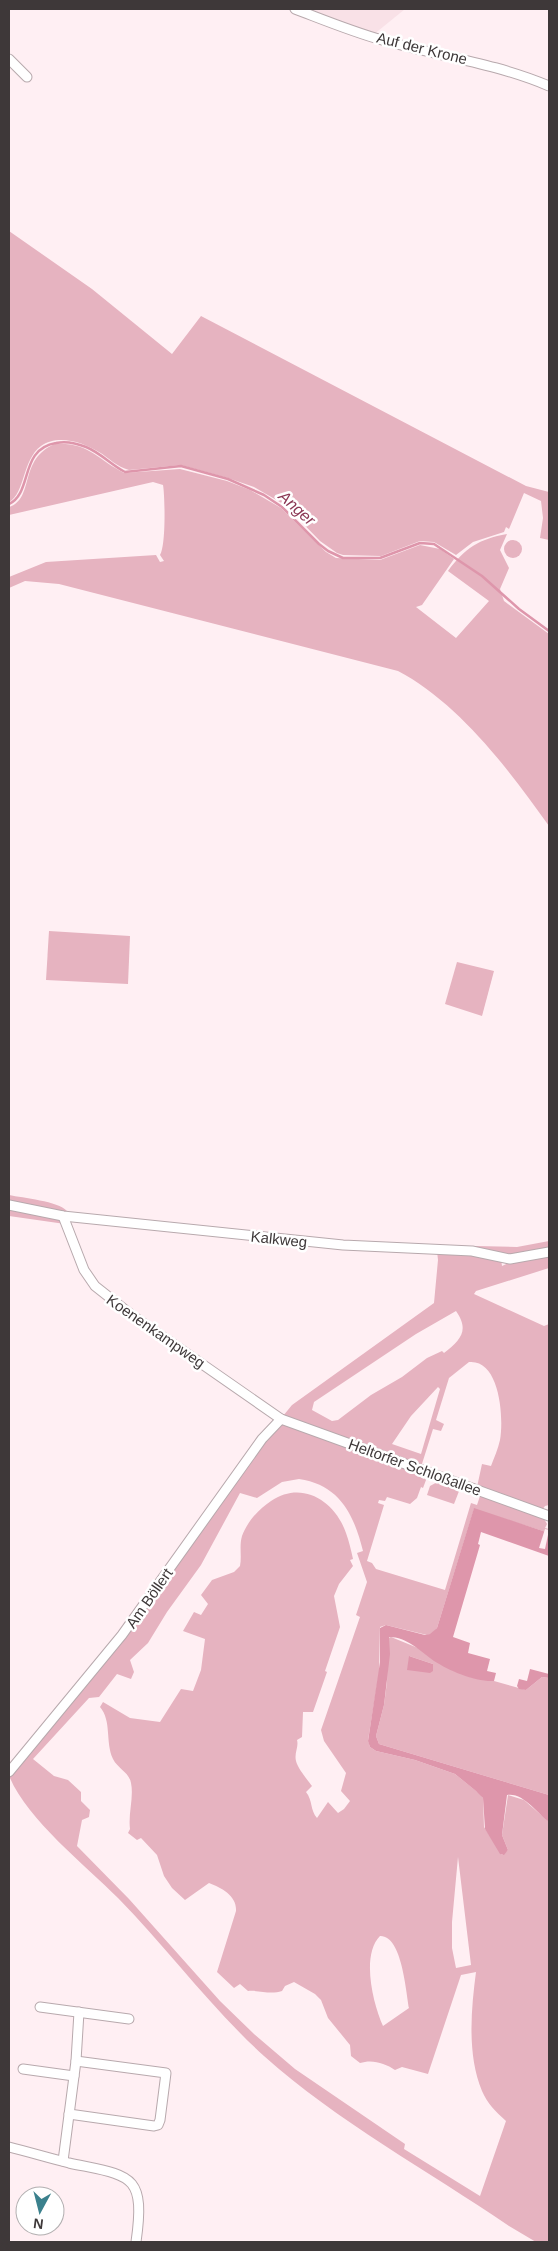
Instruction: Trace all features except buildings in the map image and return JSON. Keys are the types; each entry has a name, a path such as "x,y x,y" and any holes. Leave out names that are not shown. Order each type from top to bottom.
{"street":[{"name":"Auf der Krone","path":"295,9 382,40 482,63 528,77 549,86"},
{"path":"9,59 27,77"},
{"name":"Kalkweg","path":"9,1205 63,1216 375,1248 472,1251 510,1259 549,1252"},
{"name":"Koenenkampweg","path":"63,1216 84,1270 95,1286 127,1312 281,1419"},
{"name":"Heltorfer Schloßallee","path":"281,1419 549,1516"},
{"name":"Am Böllert","path":"9,1772 122,1635 262,1438 281,1419"},
{"path":"40,2007 129,2019"},
{"path":"63,2161 76,2061 79,2012"},
{"path":"69,2114 154,2126 158,2125 160,2120 166,2073 76,2061"},
{"path":"22,2069 74,2076"},
{"path":"9,2147 113,2171 123,2176 138,2197 140,2207 136,2242"}],"shaded area":[{"path":"310,9 405,9 373,35 306,12"},
{"path":"9,231 92,289 172,354 201,316 526,486 549,492 549,540 540,538 543,518 541,501 524,493 509,529 506,527 504,532 473,542 456,555 434,542 420,541 381,556 343,555 320,541 285,505 254,487 181,465 129,470 85,445 62,440 47,442 35,452 18,492 9,502"},
{"path":"55,444 67,444 85,449 124,473 180,469 227,481 250,490 281,508 326,552 336,558 380,560 420,545 440,549 454,559 422,605 416,607 456,638 489,601 448,571 460,556 473,546 488,539 507,534 500,550 509,568 500,589 504,601 549,634 549,826 518,783 482,740 442,701 398,671 59,584 25,581 9,588 9,577 46,562 156,555 160,562 164,561 160,555 165,510 163,485 153,482 9,515 9,507 17,503 22,496 36,459 43,451"},
{"path":"509,540 517,540 522,545 520,556 509,558 504,553 504,545"},
{"path":"49,931 130,936 128,984 46,980"},
{"path":"457,962 494,971 482,1016 445,1004"},
{"path":"9,1195 48,1202 67,1211 65,1214 9,1203"},
{"path":"9,1207 60,1220 65,1224 9,1216"},
{"path":"549,1241 549,1250 520,1257 467,1249 476,1246 517,1247"},
{"path":"437,1251 471,1252 501,1259 502,1266 513,1261 549,1253 549,1268 476,1291 474,1294 544,1326 549,1324 549,1505 545,1506 542,1510 477,1487 482,1464 491,1466 499,1443 501,1430 498,1392 487,1370 479,1364 469,1362 449,1378 436,1420 444,1424 441,1431 433,1429 421,1467 283,1416 292,1405 434,1303 438,1260","holes":["456,1311 463,1330 455,1344 444,1353 442,1351 427,1358 402,1377 371,1395 338,1420 332,1421 312,1410 314,1402 416,1334","438,1387 440,1389 421,1454 392,1444 411,1416"]},
{"path":"283,1423 424,1473 426,1480 423,1488 421,1487 417,1498 410,1504 387,1497 385,1501 379,1500 378,1503 384,1505 367,1561 372,1563 376,1569 445,1590 471,1503 477,1505 481,1493 543,1517 547,1524 545,1528 549,1529 549,1533 474,1509 437,1628 432,1634 427,1635 386,1625 380,1627 379,1673 368,1740 370,1747 376,1751 415,1760 455,1774 480,1794 483,1798 484,1827 502,1855 508,1850 502,1835 508,1795 524,1800 549,1822 549,2242 536,2242 384,2145 322,2103 264,2056 226,2018 118,1898 43,1826 18,1794 10,1778 10,1773 111,1652 263,1439","holes":["299,1479 313,1482 335,1495 350,1514 363,1551 357,1553 367,1582 356,1615 360,1617 321,1730 324,1741 346,1773 341,1791 350,1801 338,1813 328,1802 317,1818 306,1792 312,1786 297,1764 296,1755 297,1740 302,1737 303,1712 313,1712 340,1627 334,1596 339,1584 353,1566 350,1560 353,1559 341,1522 326,1503 305,1493 294,1493 283,1495 271,1501 254,1516 242,1536 240,1566 234,1572 212,1580 201,1595 208,1604 201,1615 194,1612 183,1631 205,1639 201,1670 193,1691 181,1689 160,1722 130,1718 103,1702 100,1707 106,1719 109,1746 113,1759 128,1776 131,1783 130,1829 128,1833 137,1840 141,1838 157,1855 164,1876 172,1888 185,1900 209,1883 224,1890 234,1901 236,1911 217,1972 234,1988 240,1984 248,1991 273,1993 282,1991 285,1986 294,1982 315,1994 321,2000 328,2018 350,2045 351,2056 360,2063 374,2062 387,2065 395,2070 402,2067 428,2074 461,1975 476,1972 472,2017 474,2063 484,2095 492,2107 506,2121 480,2196 404,2149 405,2144 295,2069 254,2034 220,2001 129,1899 77,1846 82,1820 89,1817 90,1810 81,1801 81,1792 68,1780 54,1776 33,1759 89,1698 99,1697 117,1674 131,1679 134,1672 130,1660 148,1643 167,1612 201,1565 240,1493 257,1498 282,1482","458,1857 471,1965 456,1968 452,1948 452,1922","380,1936 387,1938 398,1954 402,1966 409,2008 383,2026 379,2017 371,1980 370,1967 374,1944"]},
{"path":"441,1480 461,1486 454,1504 427,1495 430,1486"},
{"path":"474,1508 549,1533 549,1556 481,1532 478,1544 480,1545 453,1637 470,1643 468,1653 490,1659 487,1671 496,1673 494,1681 479,1680 455,1672 434,1661 402,1639 389,1637 390,1654 384,1705 376,1736 379,1744 549,1795 549,1822 524,1800 513,1795 507,1795 502,1835 508,1850 504,1855 500,1854 485,1829 483,1798 476,1791 455,1774 415,1760 376,1751 370,1747 368,1741 380,1662 380,1628 386,1625 425,1635 430,1634 437,1628"},
{"path":"391,1637 418,1648 434,1660 470,1677 494,1681 526,1690 542,1677 549,1678 549,1795 379,1744 376,1736 384,1705 387,1682 388,1638","holes":["409,1656 433,1664 433,1671 431,1671"]},
{"path":"409,1656 433,1664 433,1671 430,1673 407,1670"},
{"path":"530,1669 549,1674 549,1678 542,1677 526,1690 519,1689 517,1686 519,1679 527,1681"}],"pier":[{"path":"545,1529 549,1530 545,1549 539,1548"}],"waterway":[{"name":"Anger","path":"9,504 21,491 31,462 36,454 44,447 56,443 64,442 86,447 125,472 181,466 228,479 264,495 282,507 319,544 328,551 343,558 380,558 420,543 434,544 482,576 519,609 549,631"}]}
